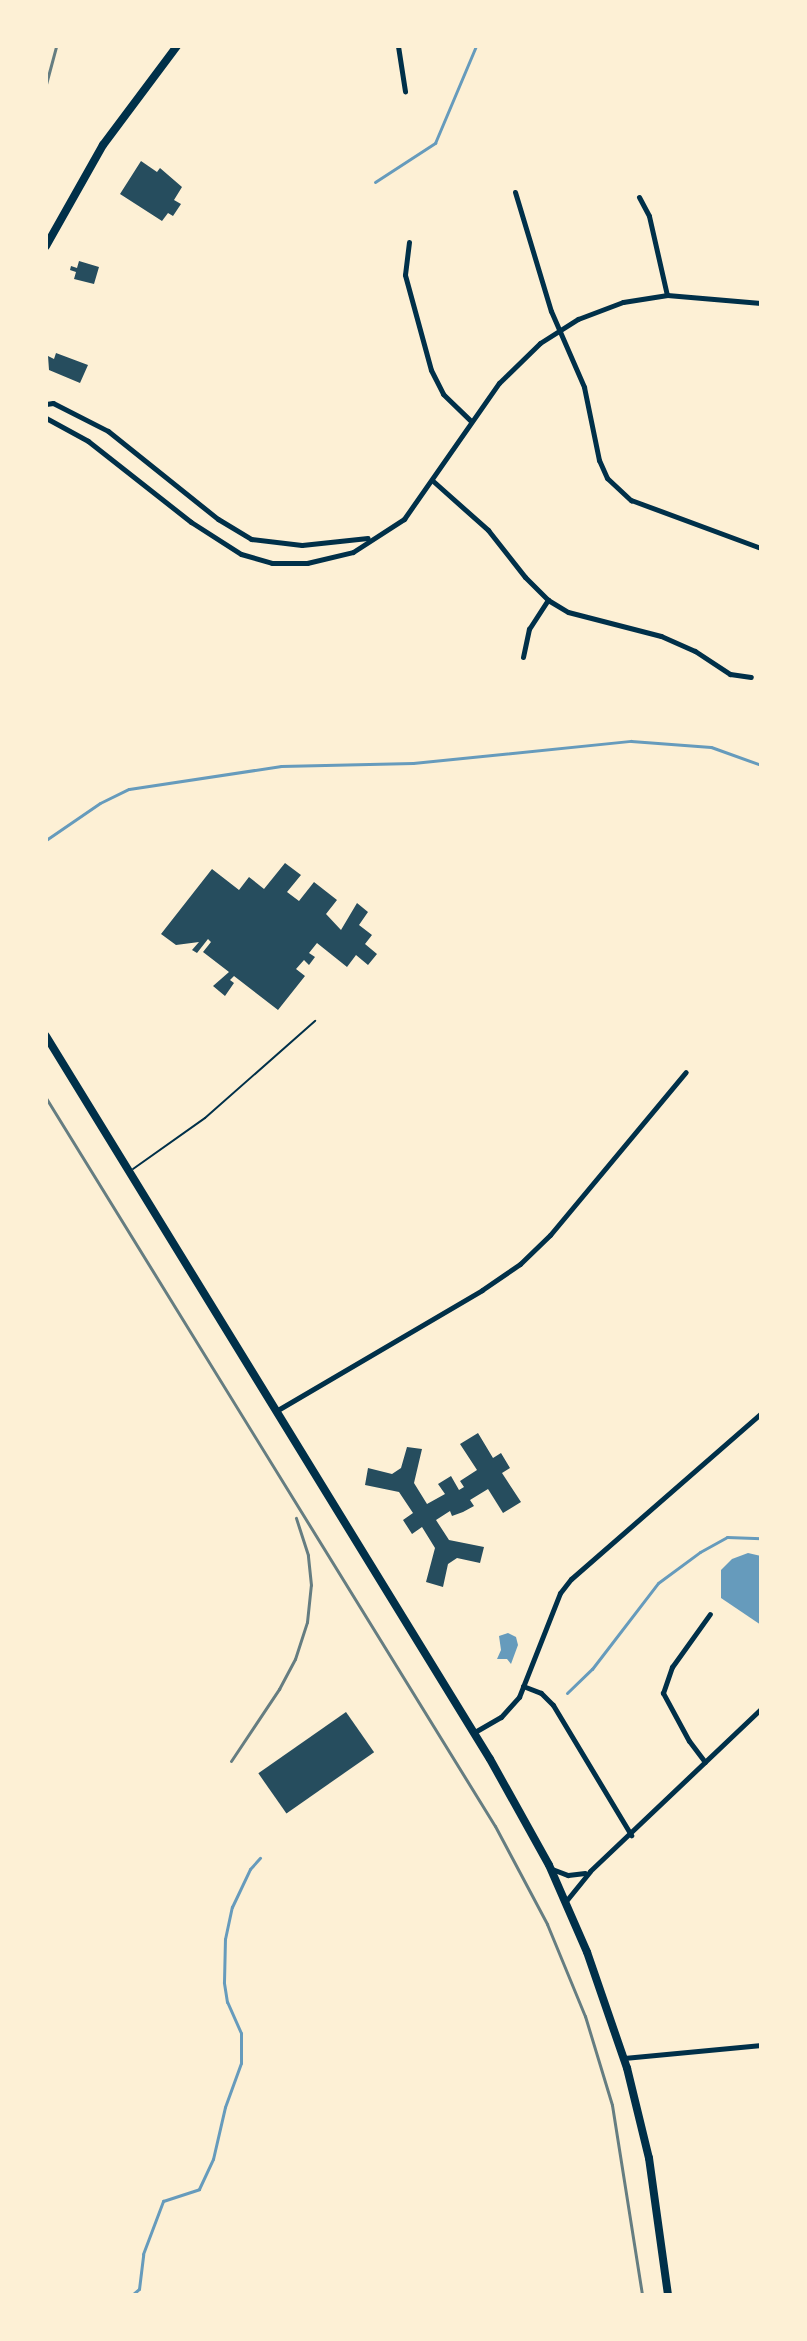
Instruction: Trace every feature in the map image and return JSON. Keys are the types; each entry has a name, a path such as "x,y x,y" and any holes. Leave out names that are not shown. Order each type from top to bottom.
{"main road":[{"path":"46,246 103,145 177,46"},
{"path":"46,1036 473,1733 551,1869 566,1901 624,2058 649,2158 668,2295"}],"street":[{"path":"398,46 405,91"},
{"path":"515,192 536,268 584,387 599,460 612,484 641,505 716,528 761,548"},
{"path":"639,197 649,216 667,295"},
{"path":"409,242 405,275 431,370 443,394 471,421"},
{"path":"46,418 88,441 191,522 241,554 272,563 307,563 353,552 369,538 404,519 433,481 471,421 517,363 559,331 606,307 667,295 761,303"},
{"path":"46,404 53,403 108,431 218,519 251,539 302,545 369,538"},
{"path":"433,481 488,530 548,600 568,612 661,636 695,651 725,672 751,677"},
{"path":"523,657 529,629 548,600"},
{"path":"275,1411 482,1290 520,1264 550,1235 686,1072"},
{"path":"473,1733 501,1717 523,1686 560,1593 571,1579 761,1413"},
{"path":"705,1762 663,1693 672,1667 710,1614"},
{"path":"523,1686 541,1693 553,1705 631,1835"},
{"path":"566,1901 590,1871 761,1709"},
{"path":"551,1869 568,1875 590,1871"},
{"path":"624,2058 761,2045"}],"lane":[{"path":"129,1172 205,1118 315,1021"}],"water":[{"path":"748,1553 761,1556 761,1625 721,1598 721,1570 732,1559"},
{"path":"508,1633 516,1637 518,1645 511,1664 507,1659 497,1659 501,1650 499,1636"}],"building":[{"path":"141,161 157,172 160,168 182,187 174,200 181,204 173,216 168,213 162,221 120,194"},
{"path":"79,261 99,267 94,284 74,279 76,272 70,270 71,266 77,268"},
{"path":"56,353 88,365 80,383 49,370 48,356 54,359"},
{"path":"285,863 301,875 287,892 299,901 314,882 337,900 326,914 341,930 357,903 368,912 359,925 372,935 365,944 377,954 368,965 356,955 347,967 317,943 309,953 315,957 309,965 304,960 296,969 305,976 278,1010 234,976 230,980 234,983 225,996 213,986 229,972 203,952 211,942 208,939 197,953 192,950 199,942 176,945 161,934 212,869 239,890 249,877 264,889"},
{"path":"478,1433 493,1458 501,1453 510,1468 502,1473 521,1502 503,1513 488,1489 470,1500 474,1506 452,1516 450,1511 436,1520 449,1540 484,1547 480,1563 457,1558 448,1564 443,1587 426,1582 435,1548 422,1527 412,1534 403,1520 413,1513 399,1492 365,1485 368,1468 392,1474 401,1468 407,1447 422,1449 414,1483 427,1504 445,1494 438,1484 451,1476 459,1490 464,1487 460,1481 477,1470 460,1444"},
{"path":"346,1712 374,1752 286,1814 258,1773"}],"waterway":[{"path":"375,182 435,143 476,46"},
{"path":"46,840 100,803 129,789 281,766 413,763 631,741 711,747 761,765"},
{"path":"567,1693 592,1669 658,1583 700,1552 727,1537 761,1538"},
{"path":"132,2295 139,2289 143,2254 163,2201 199,2189 213,2159 225,2107 241,2063 241,2033 227,2002 224,1982 225,1939 232,1907 250,1869 260,1858"}],"railway":[{"path":"46,84 56,46"},
{"path":"46,1098 495,1826 547,1924 585,2016 612,2105 642,2295"},
{"path":"231,1761 279,1689 295,1659 307,1622 311,1585 308,1555 296,1518"}]}
